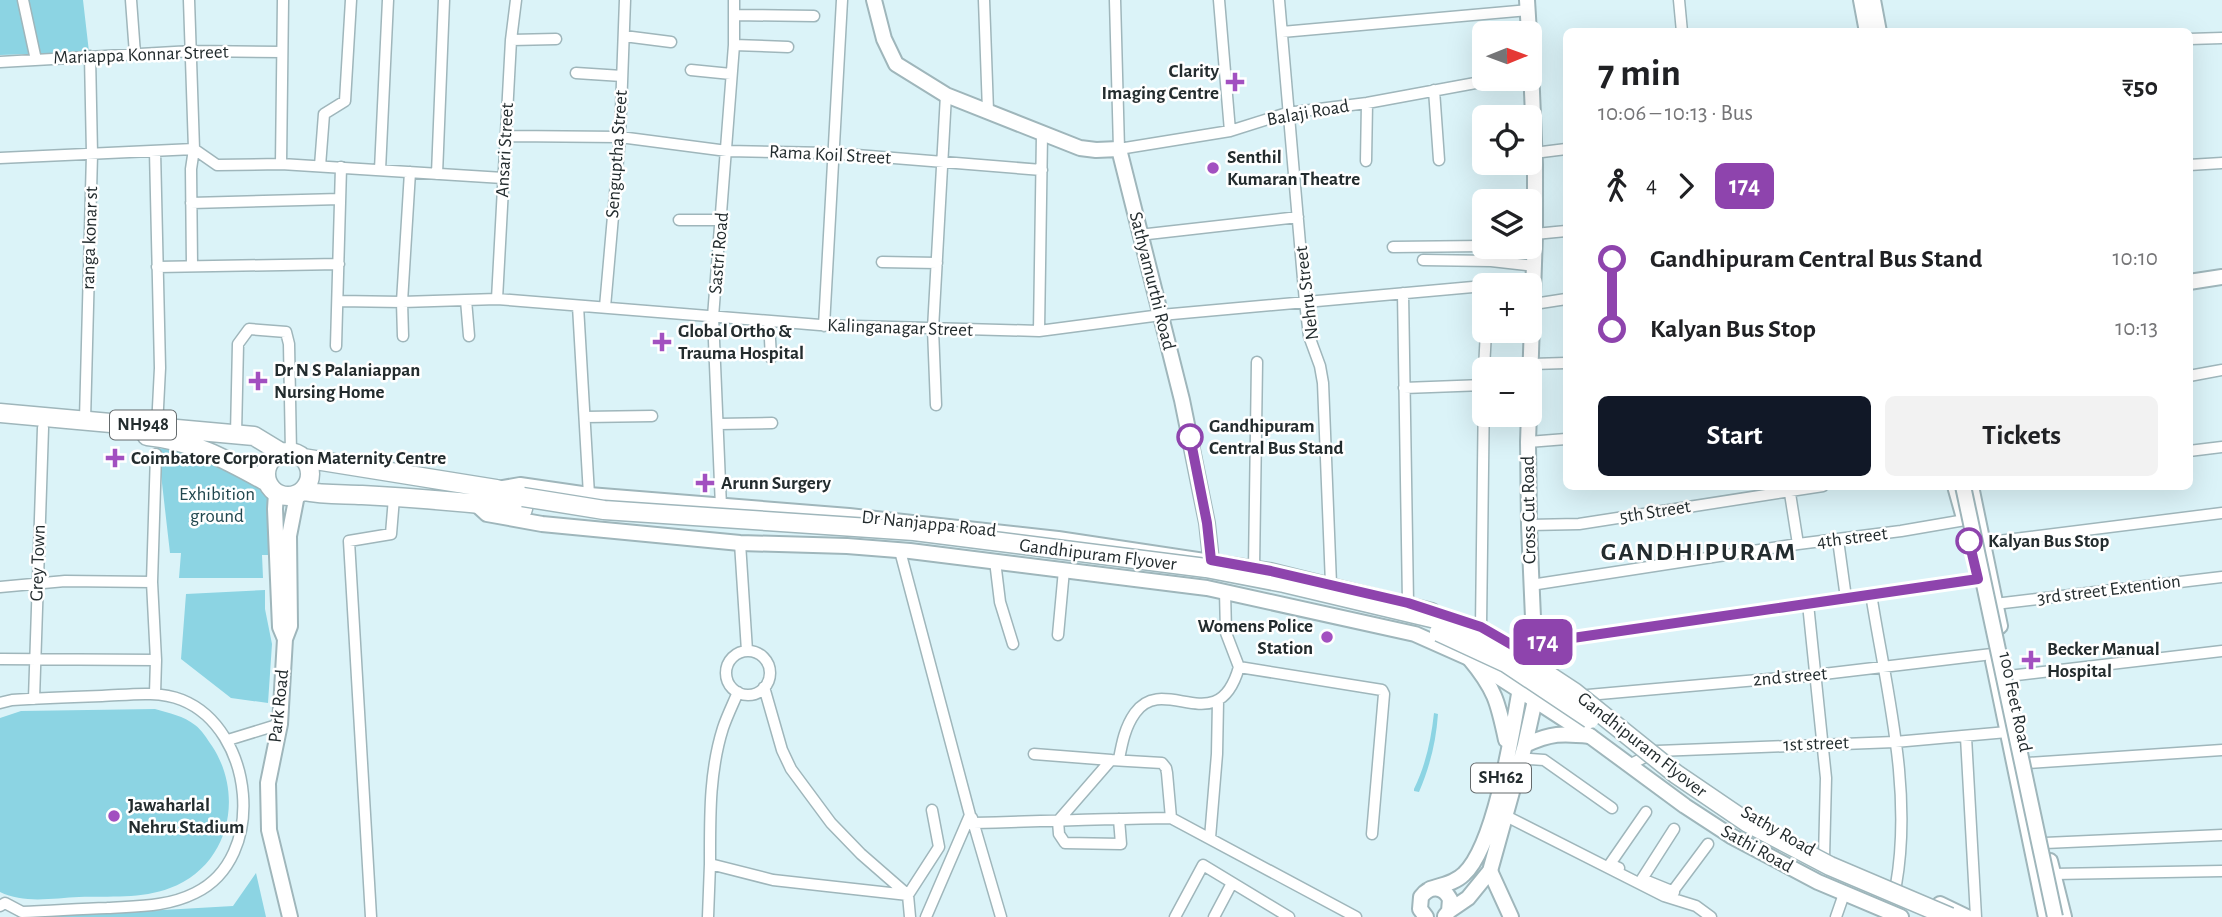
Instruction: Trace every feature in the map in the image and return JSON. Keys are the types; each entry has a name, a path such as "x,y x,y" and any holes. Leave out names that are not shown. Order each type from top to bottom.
{"highway":[{"name":"Dr Nanjappa Road","path":"0,413 85,420 191,445 219,455 272,488"},
{"name":"Dr Nanjappa Road","path":"0,423 43,428 129,429 157,426 254,436 292,455 496,489"},
{"path":"272,488 267,468 270,461 292,455 307,464 310,478 300,493"},
{"name":"NH948","path":"272,488 290,497 300,493"},
{"name":"Gandhipuram Flyover","path":"496,489 523,503 601,520 914,541 1244,583 1401,620 1465,642 1506,663 1574,708 1690,796 1744,831 1826,875 1926,917"},
{"name":"Dr Nanjappa Road","path":"300,493 475,503"},
{"name":"Gandhipuram Flyover","path":"475,503 523,503 914,531 1193,567 1271,580 1440,620 1473,632 1574,692 1676,774 1748,823 1830,866 1950,917"}],"main road":[{"path":"874,0 884,39 896,64 946,95 1080,148 1119,149"},
{"path":"1861,0 1866,28"},
{"path":"1873,0 1878,28"},
{"name":"Sathyamurthi Road","path":"1119,149 1185,414 1207,523 1211,560 1225,591"},
{"path":"2193,281 2222,277"},
{"name":"Cross Cut Road","path":"1529,427 1530,647"},
{"name":"Dr Nanjappa Road","path":"496,489 520,485 589,495 981,529 1211,560 1331,584 1408,603 1481,627 1530,647 1540,662"},
{"path":"272,488 280,627 285,639"},
{"name":"100 Feet Road","path":"1956,490 1978,579 1992,654 2003,676 2028,763 2064,917"},
{"path":"1964,490 2054,917"},
{"name":"100 Feet Road","path":"1972,490 1995,604 2007,732 2046,917"},
{"name":"Park Road","path":"290,917 269,830 268,783 280,724 285,639 290,626 289,536 300,493"},
{"name":"Dr Nanjappa Road","path":"475,503 487,514 541,524 740,543 847,546 900,551 1225,591 1415,634 1469,658 1519,690"},
{"name":"SH162","path":"1425,893 1455,881 1465,873 1482,847 1489,830 1530,647"},
{"path":"1469,658 1488,680 1493,691 1508,748"},
{"name":"SH162","path":"1446,914 1468,898 1487,875 1525,745 1540,662"},
{"name":"Sathy Road","path":"1540,662 1588,695 1657,751 1749,815 1824,858 1896,885 1967,917"},
{"name":"Sathi Road","path":"1519,690 1590,736 1685,806 1731,836 1874,912 1901,917"},
{"path":"1525,745 1546,735 1560,733 1590,736"},
{"path":"1487,875 1504,917"},
{"path":"1487,875 1511,917"},
{"name":"SH162","path":"1425,893 1442,890 1447,893 1450,899 1446,914"},
{"path":"1414,917 1425,893"},
{"path":"1425,893 1420,909 1426,917"}],"street":[{"path":"23,0 36,60"},
{"path":"131,0 135,54"},
{"path":"189,0 194,149 191,169 192,265"},
{"path":"281,164 284,0"},
{"path":"320,166 324,114 345,101 351,0"},
{"path":"380,170 388,0"},
{"path":"437,174 444,0"},
{"name":"Ansari Street","path":"497,299 511,40 516,0"},
{"name":"Senguptha Street","path":"605,307 620,136 625,0"},
{"name":"Sastri Road","path":"721,507 713,317 727,151 734,0"},
{"path":"824,326 842,0"},
{"path":"984,0 988,111"},
{"name":"Sathyamurthi Road","path":"1115,0 1119,149"},
{"path":"1219,0 1230,131"},
{"name":"Nehru Street","path":"1279,0 1305,302 1309,336 1324,383 1331,584"},
{"path":"1679,0 1682,28"},
{"path":"1282,32 1528,5"},
{"path":"734,15 814,16"},
{"path":"624,36 671,42"},
{"path":"2193,39 2222,37"},
{"path":"511,40 556,40"},
{"path":"734,45 788,47"},
{"name":"Mariappa Konnar Street","path":"0,62 192,51 282,52"},
{"name":"ranga konar st","path":"85,420 92,154 90,56"},
{"path":"691,71 731,74"},
{"path":"576,73 622,76"},
{"name":"Balaji Road","path":"1119,149 1230,131 1287,113 1367,103 1472,83"},
{"path":"1434,90 1439,160"},
{"path":"936,405 933,330 946,95"},
{"path":"1366,161 1367,103"},
{"path":"1039,331 1042,134"},
{"name":"Rama Koil Street","path":"506,136 620,136 727,151 832,153 1042,170"},
{"path":"0,158 194,149 217,165 281,164 503,178"},
{"path":"1542,152 1563,149"},
{"path":"155,151 160,368 157,426"},
{"path":"2193,165 2222,163"},
{"path":"336,346 341,167"},
{"path":"403,336 402,302 410,172"},
{"path":"191,203 340,199"},
{"path":"1139,235 1298,217"},
{"path":"679,220 722,220"},
{"path":"1542,239 1563,232"},
{"path":"1393,247 1472,246"},
{"path":"1423,260 1491,261 1531,273"},
{"path":"882,262 937,263"},
{"path":"157,267 339,264"},
{"name":"Kalinganagar Street","path":"402,302 497,299 824,326 1039,331 1161,315 1472,286"},
{"path":"1403,293 1408,603"},
{"path":"1542,303 1563,299"},
{"path":"466,300 469,336"},
{"path":"339,302 402,302"},
{"path":"578,306 589,495"},
{"path":"769,321 771,358"},
{"path":"236,434 238,344 248,329 285,332 289,344 292,455"},
{"path":"1254,568 1257,362"},
{"path":"1542,364 1563,363"},
{"path":"2193,375 2222,370"},
{"path":"1404,388 1472,387"},
{"path":"585,417 652,416"},
{"path":"718,424 772,423"},
{"path":"1481,627 1484,427"},
{"name":"Grey Town","path":"34,699 43,428"},
{"path":"1528,442 1563,439"},
{"path":"2193,451 2222,447"},
{"path":"155,694 152,582 156,454"},
{"name":"5th Street","path":"1529,525 1579,524 1783,490"},
{"path":"1789,490 1798,544"},
{"path":"371,917 349,541 391,534 394,498"},
{"path":"1982,543 2222,513"},
{"name":"4th street","path":"1531,585 1965,520"},
{"path":"1838,540 1846,598"},
{"path":"740,543 747,651"},
{"path":"900,551 1001,917"},
{"path":"995,561 1000,602 1013,644"},
{"path":"1058,635 1064,570"},
{"name":"3rd street Extention","path":"1995,604 2222,577"},
{"path":"1530,647 1552,641 1978,579"},
{"path":"0,587 65,581 152,582"},
{"path":"1119,819 1121,844 1065,843 1059,834 1058,821 1115,759 1136,711 1143,705 1173,699 1203,704 1219,701 1234,685 1239,667 1226,633 1225,591"},
{"path":"1871,594 1895,742 1901,818 1900,860 1896,885"},
{"path":"1808,604 1826,778 1824,858"},
{"path":"747,651 761,655 769,667 768,681 764,687 752,694 738,692 729,682 727,668 734,656 747,651"},
{"path":"2003,676 2222,651"},
{"name":"2nd street","path":"1588,695 1815,675 1992,654"},
{"path":"0,659 156,660"},
{"path":"1239,667 1382,690 1384,694 1372,834"},
{"path":"764,687 782,750 791,769 831,822 861,854 908,895"},
{"path":"708,917 713,769 723,726 738,692"},
{"path":"0,703 12,700 155,694 182,700 212,720 228,740 242,781 243,806 240,831 225,870 197,893 164,905 21,914 5,903 0,906"},
{"path":"1210,838 1219,701"},
{"path":"228,740 280,724"},
{"name":"1st street","path":"1629,765 1657,751 1895,742 2007,732"},
{"path":"1966,737 1976,917"},
{"path":"2028,763 2222,750"},
{"path":"1034,754 1162,763 1166,768 1171,818"},
{"path":"1520,763 1530,759 1544,760 1612,808"},
{"path":"910,917 908,895 939,847 932,810"},
{"path":"1646,812 1611,864 1670,895"},
{"path":"1506,816 1696,906 1711,917"},
{"path":"972,819 1058,821 1171,818 1356,917"},
{"path":"926,917 972,819"},
{"path":"1642,878 1674,829"},
{"path":"2045,843 2222,835"},
{"path":"1670,895 1708,844"},
{"path":"710,864 773,880 908,895"},
{"path":"1175,917 1203,865 1289,917"},
{"path":"2053,874 2222,871"},
{"path":"1214,917 1233,883"},
{"path":"1836,917 1844,894"}],"green space":[{"path":"0,0 83,0 89,52 0,55"},
{"name":"Exhibition ground","path":"158,448 266,460 272,476 274,555 262,555 263,578 179,578 181,553 170,553"},
{"path":"265,590 265,609 272,644 268,703 231,698 181,659 186,594"},
{"name":"Jawaharlal Nehru Stadium","path":"155,709 181,717 198,727 222,766 228,786 226,828 218,847 206,864 190,878 170,888 148,894 39,899 19,898 0,892 0,718 21,711"},
{"path":"1434,713 1438,714 1432,754 1419,792 1414,791 1427,752"},
{"path":"256,873 266,917 41,917 233,906"}],"bus line":[{"name":"174","path":"1190,437 1207,523 1211,560 1408,603 1481,627 1526,653 1534,641 1552,641 1978,579 1969,541"}],"place":[{"name":"Clarity Imaging Centre","path":"1235,82"},
{"name":"Senthil Kumaran Theatre","path":"1213,168"},
{"name":"Global Ortho & Trauma Hospital","path":"662,342"},
{"name":"Dr N S Palaniappan Nursing Home","path":"258,381"},
{"name":"Gandhipuram Central Bus Stand","path":"1190,437"},
{"name":"Coimbatore Corporation Maternity Centre","path":"115,458"},
{"name":"Arunn Surgery","path":"705,483"},
{"name":"Kalyan Bus Stop","path":"1969,541"},
{"name":"Womens Police Station","path":"1327,637"},
{"name":"Becker Manual Hospital","path":"2031,660"},
{"name":"Jawaharlal Nehru Stadium","path":"114,816"}],"district":[{"name":"GANDHIPURAM","path":"1699,552"}]}
